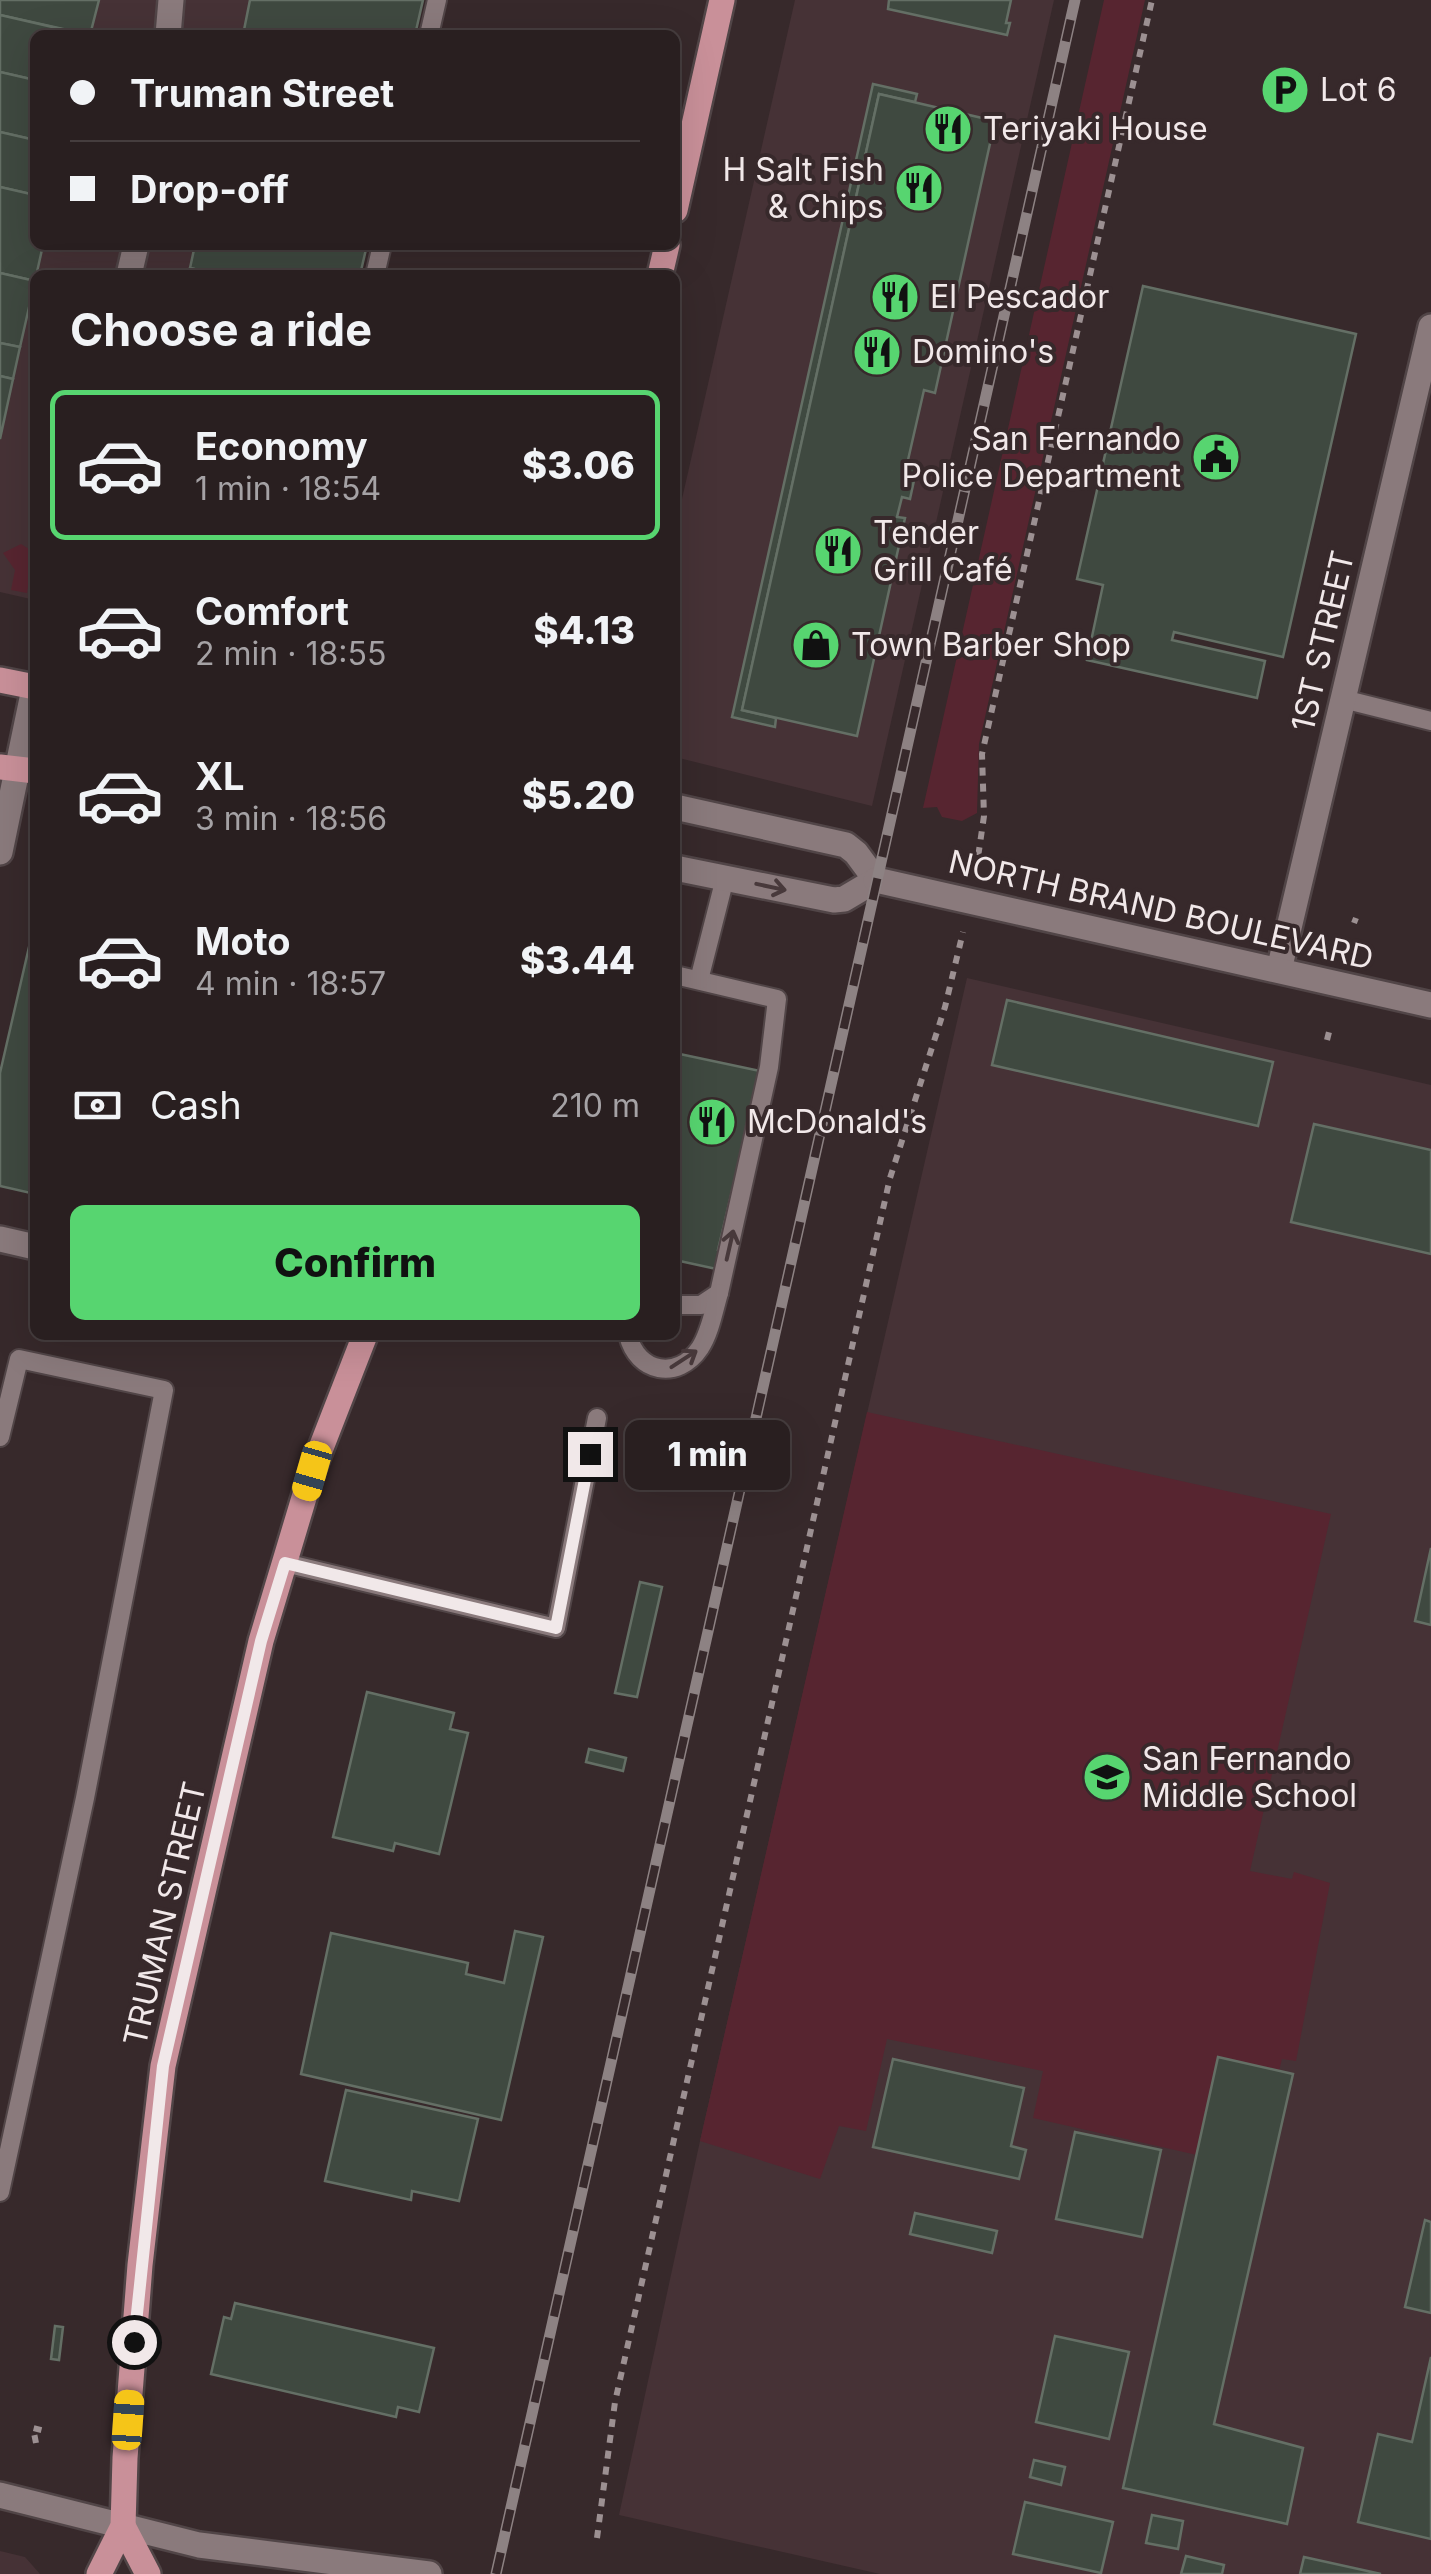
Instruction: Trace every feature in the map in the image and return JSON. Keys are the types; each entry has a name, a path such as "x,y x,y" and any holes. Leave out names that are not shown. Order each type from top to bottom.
{"main road":[{"path":"680,188 722,0"},
{"path":"0,680 30,685"},
{"name":"TRUMAN STREET","path":"99,2574 124,2526 125,2458 140,2265 163,2066 261,1641 312,1471 362,1340"},
{"name":"TRUMAN STREET","path":"124,2526 148,2574"}],"street":[{"path":"168,30 171,0"},
{"name":"1ST STREET","path":"1279,970 1431,327"},
{"path":"0,852 30,710"},
{"path":"680,808 846,845 876,880 844,899 834,900 680,869"},
{"name":"NORTH BRAND BOULEVARD","path":"876,880 1431,1005"},
{"path":"0,1239 30,1246"},
{"path":"0,2495 199,2545 429,2574"}],"lane":[{"path":"431,30 438,0"},
{"path":"1343,699 1431,721"},
{"path":"699,980 724,878"},
{"path":"630,1340 638,1359 652,1369 668,1369 687,1362 702,1346 720,1293 769,1067 777,999 680,975"},
{"path":"680,1305 701,1305 720,1293"},
{"path":"0,1437 18,1358 164,1390 86,1798 0,2192"},
{"path":"285,1563 556,1628 597,1418"}],"path":[{"path":"982,840 982,754 1152,0"},
{"path":"597,2538 615,2402 886,1197 957,956"},
{"path":"36,2443 33,2428 49,2432"}],"shaded area":[{"path":"0,0 423,0 416,30 30,30 30,250 366,250 361,270 30,270 30,599 0,592"},
{"path":"795,0 1054,0 872,806 680,758 680,508"},
{"path":"1104,0 1145,0 979,744 977,813 962,821 942,817 937,807 923,808"},
{"path":"21,544 30,550 27,593 11,590 15,570 3,553"},
{"name":"San Fernando Middle School","path":"967,978 1431,1085 1431,2574 880,2574 619,2515 700,2141"},
{"path":"867,1412 1331,1514 1250,1871 1292,1879 1294,1872 1330,1883 1296,2061 1282,2059 1279,2071 1218,2057 1197,2155 1033,2118 1043,2071 887,2039 866,2131 839,2126 820,2179 700,2141"},
{"path":"0,2551 25,2557 40,2574 0,2574"}],"building":[{"path":"0,0 99,0 91,30 68,30 0,15"},
{"path":"250,0 423,0 416,30 244,30"},
{"path":"889,0 1011,0 1006,23 1010,23 1007,35 888,9"},
{"path":"0,15 65,30 30,30 30,79 0,72"},
{"path":"0,72 30,79 30,139 0,132"},
{"path":"873,84 917,94 915,102 879,94 742,710 776,718 775,727 732,717"},
{"path":"879,94 995,121 935,393 924,390 908,460 918,462 910,499 902,497 897,517 905,518 857,736 742,710"},
{"path":"0,132 30,139 30,194 0,187"},
{"path":"0,187 30,194 30,250 42,250 37,270 30,270 30,280 0,273"},
{"path":"194,250 366,250 361,270 190,268"},
{"path":"0,273 30,280 30,303 20,347 0,343"},
{"name":"San Fernando Police Department","path":"1143,286 1356,334 1283,657 1174,632 1172,640 1265,661 1257,698 1087,660 1103,585 1077,579"},
{"path":"0,343 20,347 13,379 0,376"},
{"path":"0,376 13,379 0,439"},
{"path":"30,943 30,1193 0,1186 0,1073"},
{"path":"1007,1000 1273,1062 1258,1126 992,1065"},
{"name":"McDonald's","path":"680,1054 760,1071 739,1193 732,1191 718,1250 725,1252 721,1270 680,1261"},
{"path":"1314,1124 1431,1150 1431,1254 1291,1222"},
{"path":"1431,1548 1431,1625 1415,1621"},
{"path":"640,1582 662,1587 637,1697 615,1693"},
{"path":"367,1692 454,1713 450,1729 468,1733 439,1854 395,1843 393,1851 333,1837"},
{"path":"589,1749 626,1758 623,1771 586,1762"},
{"path":"515,1931 543,1937 501,2120 301,2074 331,1933 468,1963 466,1974 504,1983"},
{"path":"1218,2057 1293,2074 1214,2424 1303,2448 1287,2524 1123,2488"},
{"path":"893,2059 1024,2088 1011,2146 1026,2150 1019,2179 873,2147"},
{"path":"346,2090 478,2119 459,2201 412,2191 411,2200 325,2181"},
{"path":"1075,2132 1161,2150 1142,2237 1056,2219"},
{"path":"915,2213 997,2231 992,2253 910,2234"},
{"path":"1425,2220 1431,2222 1431,2313 1405,2307"},
{"path":"235,2303 434,2348 419,2412 398,2407 396,2417 211,2374 224,2317 231,2319"},
{"path":"55,2326 63,2327 59,2360 51,2359"},
{"path":"1055,2336 1129,2352 1109,2439 1036,2422"},
{"path":"1431,2357 1431,2539 1358,2522 1378,2434 1412,2442"},
{"path":"1034,2460 1065,2467 1061,2485 1030,2477"},
{"path":"1025,2502 1113,2522 1101,2573 1013,2554"},
{"path":"1152,2515 1183,2521 1178,2549 1146,2543"},
{"path":"1186,2556 1224,2565 1222,2574 1181,2574"},
{"path":"1304,2557 1381,2574 1300,2574"}],"railway":[{"path":"496,2574 1075,0"}],"place":[{"name":"Lot 6","path":"1285,90"},
{"name":"Teriyaki House","path":"948,129"},
{"name":"H Salt Fish & Chips","path":"919,188"},
{"name":"El Pescador","path":"895,297"},
{"name":"Domino's","path":"877,352"},
{"name":"San Fernando Police Department","path":"1216,457"},
{"name":"Tender Grill Café","path":"838,551"},
{"name":"Town Barber Shop","path":"816,645"},
{"name":"McDonald's","path":"712,1122"},
{"name":"San Fernando Middle School","path":"1107,1777"}],"route":[{"path":"134,2342 163,2066 261,1641 285,1563 556,1628 590,1454"}]}
